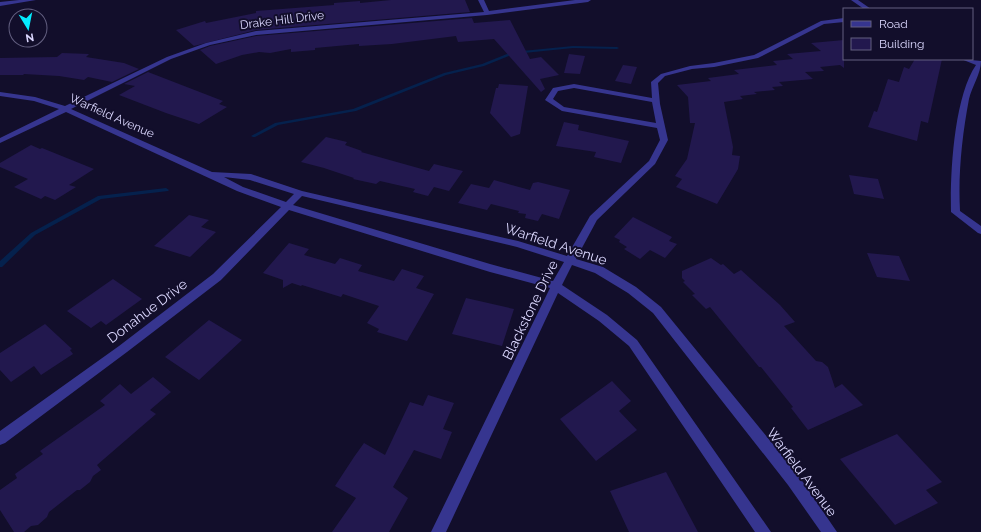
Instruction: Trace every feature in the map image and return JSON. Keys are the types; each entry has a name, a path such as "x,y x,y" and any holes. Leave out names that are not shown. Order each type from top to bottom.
{"street":[{"path":"0,4 33,0"},
{"path":"481,0 487,12"},
{"name":"Drake Hill Drive","path":"0,141 169,58 208,44 256,33 487,12 588,0"},
{"path":"854,0 866,8"},
{"name":"Blackstone Drive","path":"438,532 556,286 593,218 652,162 664,140 656,101 654,82 663,75 692,67 714,65 756,57 823,22 843,20"},
{"path":"967,60 981,64 974,73 967,91 957,149 954,187 956,212 981,231"},
{"path":"656,101 574,86 555,89 549,100 562,109 662,126"},
{"name":"Warfield Avenue","path":"0,94 35,99 66,109 240,189 287,206 490,268 556,286 602,318 633,344 764,532"},
{"name":"Warfield Avenue","path":"210,174 251,177 300,193 518,244 599,270 632,290 657,310 793,480 830,532"},
{"name":"Donahue Drive","path":"0,439 123,349 217,277 300,193"}],"building":[{"path":"391,0 465,0 470,12 256,30 194,46 176,30 205,21 206,23 256,13 256,11 334,5 334,3 360,1 360,3"},
{"path":"472,18 474,23 510,20 530,59 541,57 559,75 540,79 545,89 541,92 494,39 458,42 456,36 392,44 359,46 359,44 291,52 291,49 270,53 259,52 242,55 216,64 200,50 210,46 256,36"},
{"path":"843,40 844,68 840,65 820,67 824,71 805,72 813,79 779,82 783,86 772,87 775,90 754,92 757,94 740,96 743,99 724,102 733,147 732,155 740,156 738,169 717,204 676,187 682,179 675,176 687,159 695,123 690,123 688,97 677,85 711,81 708,78 739,74 734,70 777,65 773,61 793,59 787,54 821,51 811,43"},
{"path":"62,53 89,54 86,57 124,63 139,69 112,82 88,77 84,80 59,76 24,74 0,75 0,58 57,57"},
{"path":"569,54 585,56 580,74 564,73"},
{"path":"914,60 942,60 928,123 921,121 917,141 868,127 874,111 877,112 888,79 899,82 904,67 909,69"},
{"path":"623,65 637,67 631,84 615,81"},
{"path":"148,72 223,101 219,104 227,107 199,124 119,95 135,86 124,84"},
{"path":"499,84 528,86 520,134 511,137 490,113 496,88 498,88"},
{"path":"564,122 579,125 578,130 629,141 621,163 594,157 596,152 556,146"},
{"path":"326,137 347,142 345,145 362,151 361,152 429,171 434,164 463,171 449,191 434,187 428,196 413,192 415,189 380,181 376,184 353,179 354,178 324,168 301,162"},
{"path":"31,145 94,169 69,185 76,187 55,200 45,196 41,199 14,187 28,179 0,167 0,163"},
{"path":"849,175 878,179 884,199 854,194"},
{"path":"494,180 530,190 533,183 538,182 570,190 559,219 542,214 538,221 525,218 526,214 518,213 519,211 491,204 487,210 458,203 471,184 489,188"},
{"path":"189,215 209,220 201,227 216,232 190,257 154,246"},
{"path":"633,217 672,237 669,241 677,244 665,258 650,250 640,259 624,249 627,247 619,242 620,240 614,237"},
{"path":"289,243 309,249 304,255 335,264 340,258 362,265 358,271 394,281 402,269 424,276 416,288 434,294 407,341 377,332 379,329 367,323 379,306 343,294 341,297 292,283 283,288 283,280 263,273"},
{"path":"867,253 899,256 910,281 877,277"},
{"path":"711,258 721,265 723,264 734,274 741,270 780,305 795,322 784,326 816,361 822,362 828,367 835,388 842,384 863,405 808,430 791,408 793,407 761,367 759,367 710,307 706,309 692,295 695,294 683,282 685,281 682,278 682,271"},
{"path":"113,279 142,299 106,325 101,321 91,328 67,311"},
{"path":"466,298 514,309 502,346 452,334"},
{"path":"209,320 242,340 199,380 165,357"},
{"path":"45,324 72,349 70,350 73,354 41,375 34,366 11,382 0,370 0,353"},
{"path":"153,377 171,392 150,410 156,414 97,465 101,470 93,476 90,482 80,490 77,490 49,512 47,517 38,525 31,526 24,532 14,532 0,510 0,490 17,478 15,474 43,454 40,451 105,405 100,401 120,384 131,394"},
{"path":"612,381 631,401 619,411 637,430 596,461 560,419"},
{"path":"428,395 454,403 443,429 452,432 441,459 414,450 393,487 408,498 389,532 332,532 356,498 335,486 354,457 364,443 385,455 410,402 423,406"},
{"path":"897,434 942,482 926,490 938,503 895,525 840,459"},
{"path":"666,472 698,532 629,532 610,491"}],"waterway":[{"path":"253,136 277,124 354,110 445,74 483,65 513,53 573,47 617,48"},
{"path":"0,265 33,234 100,197 166,190"}]}
